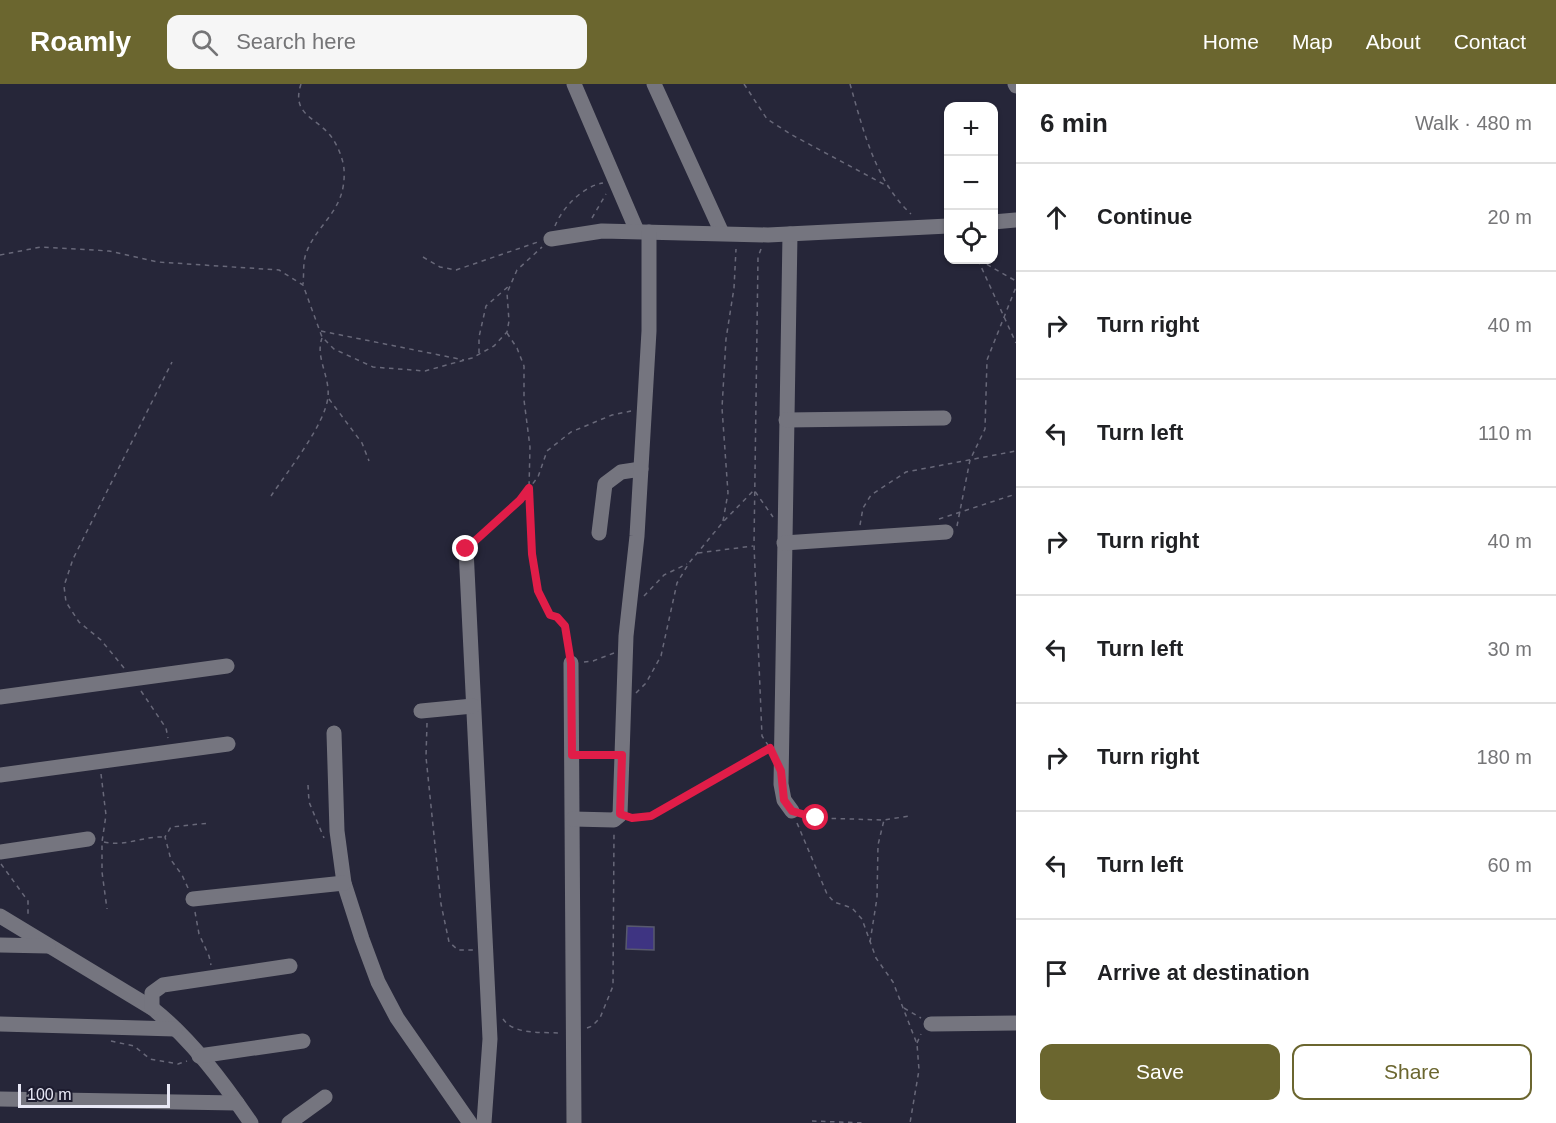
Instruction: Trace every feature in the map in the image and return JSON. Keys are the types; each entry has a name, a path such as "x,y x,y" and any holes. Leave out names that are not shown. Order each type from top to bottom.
{"street":[{"path":"573,819 614,820 620,814 626,649 637,536 649,331 643,231 616,181 574,84"},
{"path":"654,84 730,233"},
{"path":"998,222 1016,220"},
{"path":"551,239 602,231 768,235 944,226"},
{"path":"790,234 781,784 784,800 792,811"},
{"path":"786,420 944,418"},
{"path":"598,533 605,484 621,472 641,469"},
{"path":"784,543 946,532"},
{"path":"466,549 490,1039 484,1123"},
{"path":"571,663 574,1123"},
{"path":"0,697 226,666"},
{"path":"424,711 473,706"},
{"path":"334,733 337,831 344,883 378,982 397,1018 470,1123"},
{"path":"0,775 228,744"},
{"path":"0,852 95,840"},
{"path":"193,899 344,883"},
{"path":"0,916 152,1008 199,1056 252,1123"},
{"path":"0,945 51,946"},
{"path":"152,1008 152,993 163,985 290,966"},
{"path":"931,1024 1016,1023"},
{"path":"0,1024 175,1029"},
{"path":"199,1056 303,1041"},
{"path":"289,1123 326,1096"},
{"path":"0,1099 237,1103"}],"path":[{"path":"301,84 298,102 304,113 330,135 339,151 344,169 343,189 335,211 312,242 305,256 303,285 322,337 334,349 373,367 425,371 465,360 494,346 507,332 509,321 507,293 518,270 551,239 557,220 580,193 598,183 616,181"},
{"path":"744,84 767,118 792,135 890,188"},
{"path":"850,84 867,141 890,188 904,207 924,226"},
{"path":"592,218 616,181"},
{"path":"723,522 728,493 722,408 726,339 734,288 730,233"},
{"path":"620,814 632,818 651,816 770,748 762,736 754,545 758,257 768,235"},
{"path":"423,257 440,267 456,270 551,239"},
{"path":"0,255 41,247 109,251 158,262 279,270 303,285"},
{"path":"981,264 1016,343"},
{"path":"986,264 1016,281"},
{"path":"479,354 479,337 486,306 511,284"},
{"path":"946,532 957,527 970,460 986,429 987,360 1016,287"},
{"path":"320,331 465,360"},
{"path":"507,332 518,348 524,366 524,400 530,447 532,554 538,591 550,615 557,617 565,626 571,663 593,661 626,649"},
{"path":"271,496 320,422 328,398 328,380 318,348 322,337"},
{"path":"170,752 166,728 133,678 101,640 79,622 66,602 64,586 73,559 172,362"},
{"path":"328,398 362,443 369,461"},
{"path":"466,549 520,500 538,477 547,452 571,432 612,415 644,408"},
{"path":"858,538 863,508 871,495 906,472 1016,451"},
{"path":"624,707 646,683 661,656 677,583 689,563 723,522 754,490"},
{"path":"754,490 772,516"},
{"path":"936,520 1016,494"},
{"path":"697,554 754,545"},
{"path":"643,597 664,575 689,563"},
{"path":"424,711 426,757 441,904 449,942 458,950 485,950"},
{"path":"572,755 622,755"},
{"path":"100,761 106,815 95,840 107,909"},
{"path":"308,784 309,802 322,835 340,857"},
{"path":"792,811 816,818 884,820 909,816"},
{"path":"792,811 827,894 834,902 852,908 862,919 876,958 893,982 917,1044 919,1070 910,1123"},
{"path":"870,943 877,898 878,845 884,820"},
{"path":"95,840 117,845 165,837"},
{"path":"0,864 28,901 24,930"},
{"path":"903,1007 931,1024"},
{"path":"112,1041 134,1046 150,1059 178,1064 199,1056"},
{"path":"812,1121 865,1123"}],"building":[{"path":"627,926 654,927 654,950 626,949"}],"route":[{"path":"466,549 520,500 529,488 532,554 538,591 550,615 557,617 565,626 571,663 572,755 622,755 620,814 632,818 651,816 770,748 781,771 784,800 792,811 816,818"}]}
